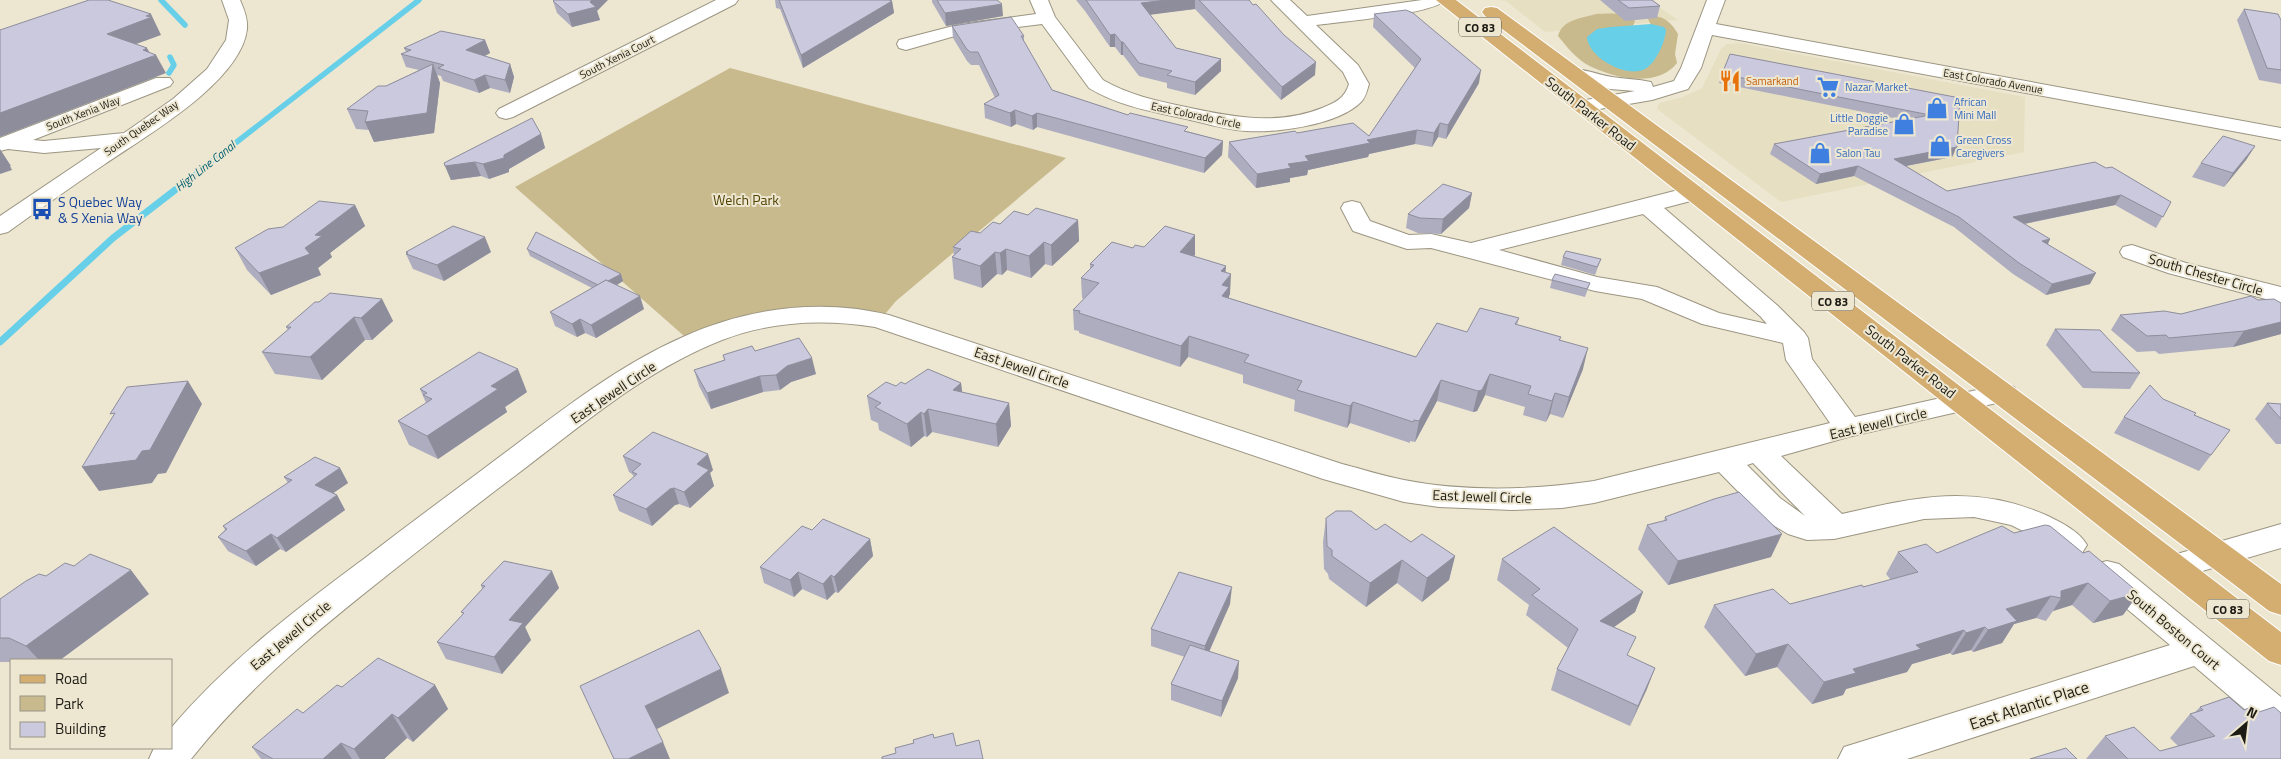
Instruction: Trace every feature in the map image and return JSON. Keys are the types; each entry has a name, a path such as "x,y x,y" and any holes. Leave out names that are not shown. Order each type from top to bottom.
{"main road":[{"name":"South Parker Road","path":"1445,0 1965,402 2281,651"},
{"name":"South Parker Road","path":"1476,0 2281,602"}],"street":[{"name":"South Quebec Way","path":"0,227 190,94 224,60 234,44 238,28 237,13 232,0"},
{"name":"South Xenia Court","path":"506,113 729,0"},
{"name":"East Colorado Circle","path":"1043,9 1096,84 1107,91 1129,100 1246,125 1276,125 1324,115 1344,106 1358,94 1357,76 1280,0"},
{"path":"1298,18 1396,0"},
{"path":"1298,18 1425,5 1436,0"},
{"path":"1582,106 1652,94 1678,86 1685,80 1691,68 1716,0"},
{"path":"906,44 1043,9"},
{"name":"East Colorado Avenue","path":"1706,28 2281,134"},
{"path":"1576,75 1610,83 1649,86 1673,80 1691,68"},
{"name":"South Xenia Way","path":"2,144 163,82"},
{"name":"South Xenia Way","path":"44,147 129,138"},
{"name":"South Xenia Way","path":"2,144 44,147 79,155 92,163"},
{"path":"1471,250 1694,193"},
{"path":"1647,206 1769,311 1795,338 1799,360 1848,428"},
{"path":"1352,208 1361,226 1407,242 1431,241 1595,284 1648,292 1711,319 1795,338"},
{"name":"South Chester Circle","path":"2132,252 2177,268 2281,295"},
{"name":"East Jewell Circle","path":"168,759 216,703 256,662 321,608 454,506 595,403 662,359 703,338 757,321 822,314 880,320 1326,470 1378,485 1421,494 1464,498 1562,497 1594,492 1759,452 1848,428 2004,393"},
{"path":"1759,452 1836,527"},
{"name":"South Boston Court","path":"1725,460 1775,509 1791,522 1808,528 1836,527 1934,505 1981,506 2006,512 2048,530 2078,550 2281,718"},
{"path":"2175,568 2281,536"},
{"name":"East Atlantic Place","path":"1857,759 2200,650"}],"shaded area":[{"path":"1499,0 1649,0 1678,20 1545,32 1506,1"},
{"path":"1739,43 2025,97 2024,152 1781,202 1657,109 1659,103 1680,98 1702,88 1721,49 1727,44"}],"green space":[{"path":"1596,14 1627,16 1635,21 1633,26 1654,31 1647,17 1662,18 1678,34 1675,54 1677,63 1668,71 1658,76 1646,78 1621,77 1586,64 1574,55 1558,36 1568,23 1578,18"},
{"name":"Welch Park","path":"730,68 1066,158 896,301 880,320 812,314 692,343 515,187"}],"water":[{"path":"1651,24 1664,27 1666,30 1655,59 1643,70 1626,71 1608,64 1594,52 1587,37 1597,29"}],"building":[{"path":"89,0 108,0 151,14 146,16 152,17 107,34 147,48 143,50 156,55 0,113 0,30"},
{"path":"554,0 592,0 590,2 596,7 568,14"},
{"path":"779,0 889,0 892,1 801,55"},
{"path":"937,0 997,0 1002,4 945,13"},
{"path":"1086,0 1167,0 1141,3 1176,48 1221,59 1195,82 1167,75 1172,71 1139,63 1115,34 1110,35"},
{"path":"1199,0 1249,0 1253,5 1256,4 1284,35 1316,62 1282,87"},
{"path":"1618,0 1652,0 1660,6 1629,8"},
{"path":"2244,9 2278,14 2281,20 2281,70 2267,68"},
{"path":"1406,10 1413,13 1481,70 1448,125 1440,123 1434,133 1417,130 1367,140 1370,143 1305,156 1309,161 1288,164 1291,168 1257,174 1229,142 1353,123 1369,136 1421,59 1374,14"},
{"path":"1011,17 1024,36 1021,36 1052,90 1128,115 1130,113 1188,127 1184,131 1223,141 1205,158 1037,113 1032,116 1015,110 1010,113 984,104 999,95 978,52 970,52 966,48 952,26"},
{"path":"441,31 485,40 466,50 510,64 505,80 485,75 474,80 438,68 444,65 401,54 411,50 404,48"},
{"path":"1730,54 1960,98 1957,147 1894,159 1947,191 2095,162 2106,168 2112,167 2171,202 2163,217 2121,195 2013,217 2050,239 2042,241 2096,273 2052,284 2019,263 1959,217 1858,166 1820,174 1774,144 1930,115 1722,74"},
{"path":"433,64 427,113 365,122 368,111 347,109 378,86 386,86"},
{"path":"532,118 541,134 504,155 504,158 483,164 475,162 445,166 444,163"},
{"path":"2223,136 2255,146 2233,173 2201,163"},
{"path":"1443,184 1472,193 1443,219 1420,218 1408,214"},
{"path":"319,201 355,205 315,235 322,236 305,248 310,254 259,273 235,248 268,229 283,227"},
{"path":"1036,208 1078,220 1051,245 1044,242 1029,256 1006,249 1000,253 995,252 980,266 952,257 961,249 953,247 971,231 980,233 993,222 1000,224 1014,211 1028,215"},
{"path":"453,226 485,237 437,265 406,254 408,253 406,252"},
{"path":"1165,226 1195,235 1180,252 1226,266 1221,271 1231,274 1222,285 1229,287 1222,296 1416,357 1437,323 1467,332 1480,308 1519,318 1515,324 1561,337 1559,340 1588,348 1569,397 1555,393 1552,401 1528,394 1531,386 1490,374 1482,390 1478,391 1441,380 1419,421 1414,420 1413,422 1353,402 1350,406 1297,390 1302,381 1244,362 1249,355 1189,336 1181,346 1073,310 1099,283 1081,278 1094,265 1090,264 1112,242 1133,248 1135,245 1144,247"},
{"path":"536,232 621,274 598,285 527,249"},
{"path":"1566,251 1601,259 1597,267 1563,257"},
{"path":"1555,274 1590,283 1587,289 1552,280"},
{"path":"606,280 640,296 591,325 580,319 572,324 550,312"},
{"path":"330,293 382,299 361,318 354,317 310,357 262,352 291,327 286,327 315,302 319,302"},
{"path":"2251,296 2258,300 2274,299 2281,303 2281,322 2244,331 2169,338 2166,335 2147,336 2120,315 2164,311 2181,314"},
{"path":"2055,329 2100,330 2140,373 2092,372"},
{"path":"799,338 812,358 787,366 776,375 760,376 707,393 694,370 725,360 723,355 752,346 755,351"},
{"path":"479,352 518,369 491,386 498,389 427,436 398,421 432,399 423,395 427,393 420,389"},
{"path":"928,369 961,383 953,390 1009,403 996,424 928,409 924,414 921,412 907,424 875,407 881,403 867,396 886,382 896,386 901,382 905,384"},
{"path":"188,381 150,450 142,451 136,460 82,467 115,413 110,414 127,387"},
{"path":"2150,385 2163,399 2196,413 2194,415 2230,430 2211,455 2124,417"},
{"path":"2267,403 2281,404 2281,419"},
{"path":"653,432 708,454 697,464 709,470 684,492 674,488 670,489 646,509 613,495 637,474 632,472 641,464 623,456"},
{"path":"315,457 340,468 315,485 337,495 277,538 271,534 246,551 218,537 227,529 223,526 292,480 284,477"},
{"path":"1739,492 1782,534 1678,561 1647,525 1667,520 1665,517"},
{"path":"1336,511 1351,511 1376,530 1385,524 1411,542 1422,534 1455,556 1427,578 1402,560 1370,583 1332,556 1332,550 1327,546 1326,518"},
{"path":"823,519 870,539 834,577 831,575 823,584 798,572 790,580 760,567 802,526 812,530"},
{"path":"2045,525 2050,526 2083,553 2089,551 2139,593 2110,601 2088,583 2061,591 2061,598 2051,596 2006,609 2017,621 1988,630 1985,627 1966,633 1964,630 1916,645 1921,649 1853,669 1856,673 1824,682 1788,644 1756,654 1714,605 1773,589 1790,604 1862,585 1863,587 1918,572 1898,552 1926,544 1937,553 2002,526 2014,533"},
{"path":"1554,527 1643,592 1600,621 1636,637 1627,655 1655,668 1638,706 1557,669 1578,629 1532,595 1540,589 1502,559"},
{"path":"90,554 131,570 26,646 9,638 0,638 0,599 39,574 46,576 65,563 74,566"},
{"path":"504,561 552,571 509,620 523,623 494,657 437,642 464,613 461,612 485,586 481,585"},
{"path":"1179,572 1232,587 1205,646 1151,629"},
{"path":"699,630 721,669 645,706 663,742 628,759 614,759 580,686"},
{"path":"1190,645 1239,661 1222,701 1171,684"},
{"path":"378,658 435,685 398,718 392,714 354,749 341,743 323,759 273,759 252,747 297,709 303,713 337,685 342,687"},
{"path":"2229,697 2244,710 2253,706 2259,712 2274,707 2281,713 2281,759 2128,759 2105,736 2134,727 2160,751 2215,736 2190,714 2203,710 2200,707"},
{"path":"953,733 956,746 979,740 983,759 882,759 882,757 896,753 895,748 914,743 913,740 933,734 934,738"},
{"path":"2066,748 2077,759 2030,759"}],"waterway":[{"path":"161,0 185,25"},
{"name":"High Line Canal","path":"174,191 419,0"},
{"path":"169,73 174,65 170,57"},
{"name":"High Line Canal","path":"0,342 113,238 175,190"}],"place":[{"name":"Samarkand","path":"1730,81"},
{"name":"Nazar Market","path":"1828,87"},
{"name":"African Mini Mall","path":"1937,108"},
{"name":"Little Doggie Paradise","path":"1904,124"},
{"name":"Green Cross Caregivers","path":"1940,146"},
{"name":"Salon Tau","path":"1820,153"},
{"name":"S Quebec Way & S Xenia Way","path":"42,209"}]}
